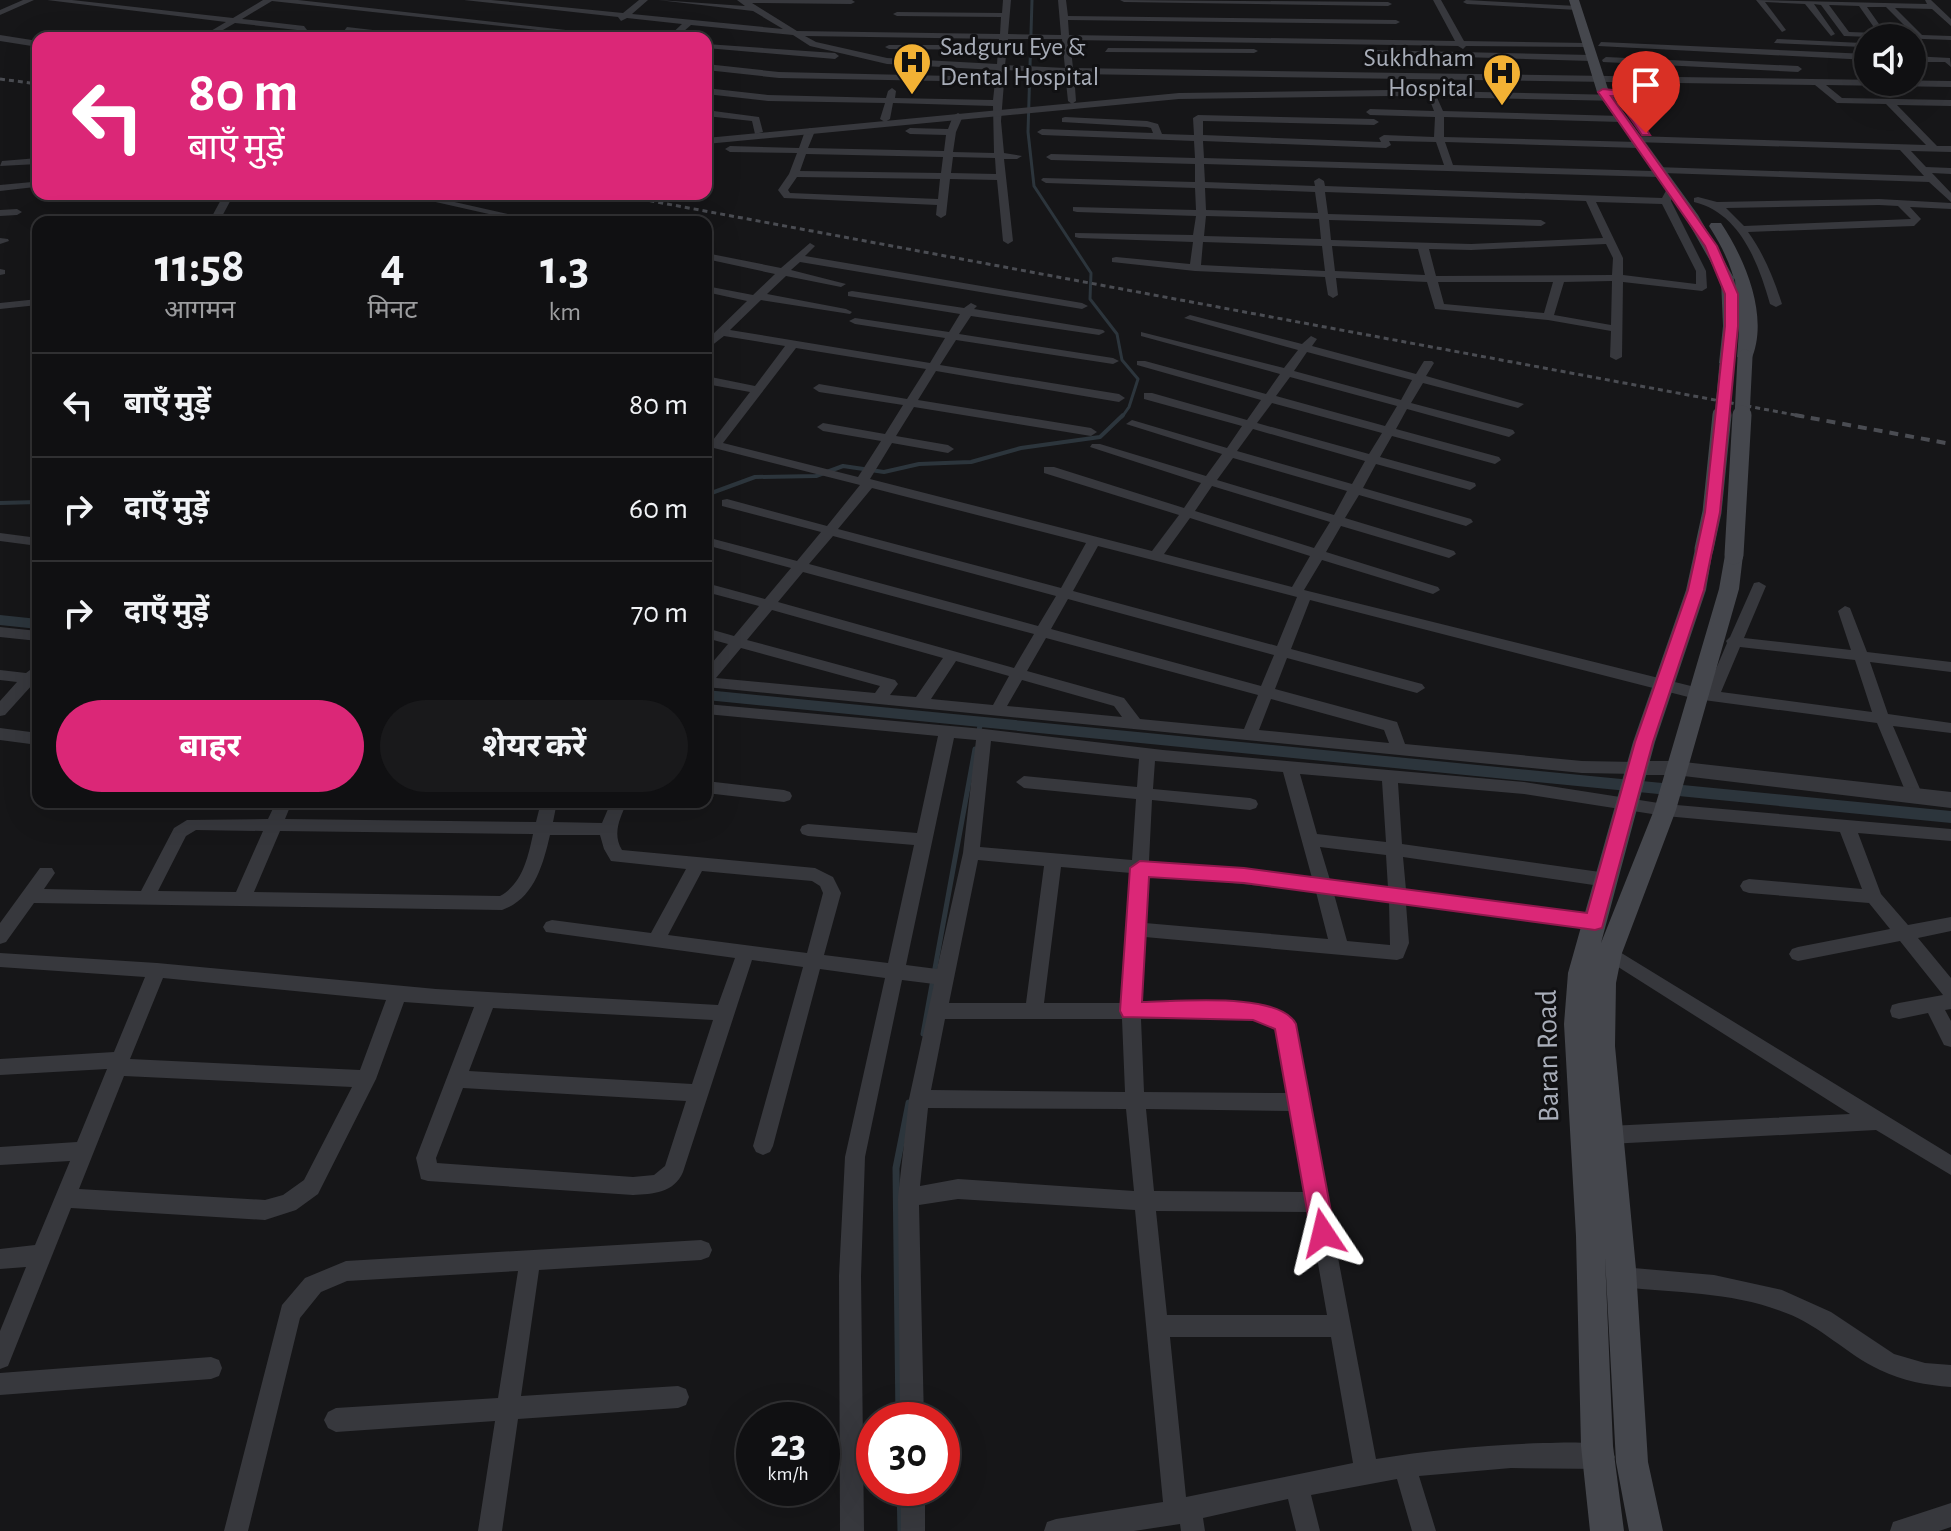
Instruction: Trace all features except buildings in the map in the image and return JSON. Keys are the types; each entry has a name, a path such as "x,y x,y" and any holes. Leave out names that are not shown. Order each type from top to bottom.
{"main road":[{"path":"1578,2 1610,94 1641,141 1669,195 1711,246 1728,280 1736,360"},
{"path":"1593,49 1606,60 1610,94 1641,141 1673,170 1698,200 1745,279 1749,312 1736,360"},
{"name":"Baran Road","path":"1607,1531 1598,1456 1577,1024 1581,973 1632,785 1696,590 1736,360"},
{"name":"Baran Road","path":"1646,1531 1632,1462 1622,1277 1602,1046 1603,983 1610,953 1670,790 1692,718 1705,694 1729,589 1734,555 1736,360"}],"street":[{"path":"0,13 30,0"},
{"path":"51,0 304,28 299,32"},
{"path":"143,10 162,0"},
{"path":"214,32 269,0"},
{"path":"276,0 566,32"},
{"path":"349,8 362,0"},
{"path":"355,32 343,31 393,0"},
{"path":"468,0 797,33 1461,42 1593,49"},
{"path":"605,32 644,0"},
{"path":"662,0 756,9"},
{"path":"742,0 813,44 843,55"},
{"path":"742,0 852,1 849,12"},
{"path":"882,78 899,0"},
{"path":"1007,0 997,108 998,156 1008,241"},
{"path":"1062,0 1070,71 1064,133"},
{"path":"1124,0 1387,2 1404,42"},
{"path":"1188,0 1195,39"},
{"path":"1437,0 1461,42 1473,74"},
{"path":"1760,0 1782,30"},
{"path":"1767,0 1934,7"},
{"path":"1927,0 1951,24"},
{"path":"443,29 482,1"},
{"path":"783,25 790,1"},
{"path":"1295,1 1318,57 1320,72"},
{"path":"1271,2 1275,20"},
{"path":"1467,2 1578,2"},
{"path":"1808,2 1831,34"},
{"path":"1824,3 1854,45"},
{"path":"0,4 17,6"},
{"path":"1861,4 1875,24"},
{"path":"1889,6 1907,24"},
{"path":"897,14 1005,15"},
{"path":"1063,18 1396,22"},
{"path":"678,32 689,22"},
{"path":"845,34 847,23"},
{"path":"1847,34 1854,34"},
{"path":"0,37 32,41"},
{"path":"1854,45 1774,37 1798,69 1840,101 1951,103"},
{"path":"1926,37 1951,38"},
{"path":"1234,40 1244,71"},
{"path":"1388,41 1397,73"},
{"path":"712,46 887,61 1070,71 1473,74 1610,94"},
{"path":"889,47 1003,48"},
{"path":"1698,48 1717,80"},
{"path":"1108,50 1238,51 1318,57 1698,48 1854,57"},
{"path":"1926,48 1951,49"},
{"path":"833,77 843,55"},
{"path":"1926,59 1947,60 1951,64"},
{"path":"1606,60 1798,69"},
{"path":"712,67 833,77 1000,80"},
{"path":"885,119 896,78"},
{"path":"1195,268 1201,212 1198,118 1310,120 1440,114 1508,116 1610,94 1717,80 1854,83"},
{"path":"1926,84 1951,84"},
{"path":"712,92 768,98 889,100 997,108 1160,93 1285,90 1610,94"},
{"path":"1926,90 1951,114"},
{"path":"1431,93 1440,114 1439,139 1450,169"},
{"path":"1069,103 1224,95 1610,94"},
{"path":"1500,95 1520,141"},
{"path":"1889,102 1935,149"},
{"path":"712,139 958,116 997,108"},
{"path":"712,138 997,108"},
{"path":"712,114 756,119 758,132"},
{"path":"941,215 951,132 958,116"},
{"path":"1065,120 1147,124 1155,126 1158,136"},
{"path":"1310,120 1333,295"},
{"path":"810,131 794,174 783,190 787,196 943,202"},
{"path":"910,131 951,132"},
{"path":"1042,132 1386,145 1384,138 1951,149"},
{"path":"1903,148 1950,200"},
{"path":"730,149 1017,156"},
{"path":"1,166 9,154"},
{"path":"1051,157 1450,169 1673,170 1933,179"},
{"path":"1,166 32,162"},
{"path":"1924,170 1951,171"},
{"path":"794,174 1000,177"},
{"path":"1046,180 1589,198 1669,195 1701,271 1702,288 1618,278 1432,279 1195,268 1116,260"},
{"path":"0,188 32,185"},
{"path":"1528,196 1551,244"},
{"path":"1589,198 1618,258 1616,357"},
{"path":"429,200 495,216"},
{"path":"1698,200 1717,205 1950,200"},
{"path":"1740,229 1914,223 1916,219 1901,203"},
{"path":"1717,205 1740,229 1764,264 1776,304"},
{"path":"1077,209 1541,223"},
{"path":"0,213 17,212"},
{"path":"1079,235 1423,246 1611,241"},
{"path":"712,341 810,246"},
{"path":"1423,246 1439,307 1548,317 1616,329"},
{"path":"712,257 841,284"},
{"path":"797,258 1082,306"},
{"path":"1548,317 1559,279"},
{"path":"712,290 951,337 1113,361"},
{"path":"712,674 829,532 868,475 979,291"},
{"path":"852,294 1099,332"},
{"path":"0,306 32,303"},
{"path":"1190,318 1308,343 1518,404"},
{"path":"712,324 793,344 1119,398"},
{"path":"1145,334 1509,433"},
{"path":"1156,556 1308,343"},
{"path":"712,442 793,344"},
{"path":"1141,363 1495,460"},
{"path":"1250,734 1318,554 1428,363"},
{"path":"712,381 757,390"},
{"path":"819,388 1091,432"},
{"path":"1148,396 1470,486"},
{"path":"1132,424 1466,522"},
{"path":"823,427 948,449"},
{"path":"712,443 833,474 868,475 1095,540 1664,685 1705,694 1951,728"},
{"path":"1096,447 1449,554"},
{"path":"1049,470 1433,590"},
{"path":"727,503 1417,688"},
{"path":"0,537 32,541"},
{"path":"998,709 1095,540"},
{"path":"712,543 1391,726 1399,749"},
{"path":"1705,694 1759,586"},
{"path":"712,588 1119,702 1135,723"},
{"path":"1845,611 1882,718 1915,796"},
{"path":"0,632 32,635"},
{"path":"712,634 890,684 880,698"},
{"path":"1733,641 1951,667"},
{"path":"921,702 953,654"},
{"path":"0,675 32,676"},
{"path":"0,711 32,679"},
{"path":"712,682 1582,767 1632,785 1670,790 1915,796 1951,800"},
{"path":"912,1402 908,1197 919,1099 971,853 969,707"},
{"path":"712,710 1390,777 1632,785 1846,825 1951,835"},
{"path":"0,734 32,738"},
{"path":"852,1531 850,1276 855,1157 924,840 969,734"},
{"path":"1147,754 1131,1011 1135,1101 1158,1326 1186,1518"},
{"path":"1290,768 1340,949"},
{"path":"1136,929 1397,953 1400,943 1390,777"},
{"path":"1024,782 1250,804"},
{"path":"712,788 784,796"},
{"path":"242,899 282,808"},
{"path":"29,896 502,903 516,899 525,887 547,808"},
{"path":"616,808 607,829 608,846 617,856 696,866 815,875 827,882 832,893 763,1146"},
{"path":"146,897 180,832 193,824 607,829"},
{"path":"1846,825 1874,897 1951,991"},
{"path":"808,830 924,840"},
{"path":"1311,840 1607,880"},
{"path":"971,853 1325,886 1595,922"},
{"path":"1034,1011 1053,860"},
{"path":"656,940 696,866"},
{"path":"0,937 46,873"},
{"path":"1749,886 1874,897"},
{"path":"1798,954 1951,924"},
{"path":"552,927 945,978"},
{"path":"486,1001 426,1158 428,1172 633,1186 658,1184 673,1172 746,951"},
{"path":"1610,953 1951,1166"},
{"path":"0,960 157,970 486,1001 725,1013"},
{"path":"0,1358 157,970"},
{"path":"65,1198 265,1210 289,1203 311,1187 366,1079 398,992"},
{"path":"1899,1011 1942,1003 1951,1039"},
{"path":"938,1011 1269,1014 1285,1024 1366,1470"},
{"path":"0,1067 120,1064 366,1079"},
{"path":"456,1079 698,1093"},
{"path":"919,1099 1299,1102"},
{"path":"1609,1135 1876,1121"},
{"path":"0,1156 84,1151"},
{"path":"908,1197 958,1189 1145,1201 1318,1202"},
{"path":"236,1531 290,1313 313,1285 346,1271 701,1250"},
{"path":"0,1259 42,1255"},
{"path":"490,1531 530,1260"},
{"path":"1622,1277 1746,1291 1771,1298 1804,1309 1901,1371 1951,1376"},
{"path":"1158,1326 1340,1326"},
{"path":"0,1384 211,1368"},
{"path":"336,1420 678,1397"},
{"path":"1056,1531 1126,1527 1186,1518 1297,1485 1443,1458 1598,1456 1632,1462"},
{"path":"1404,1464 1424,1531"},
{"path":"1297,1485 1308,1531"},
{"path":"913,1506 913,1531"},
{"path":"1902,1531 1951,1515"}],"waterway":[{"path":"1032,0 1028,132 1034,186 1091,273 1090,299 1117,334 1122,360 1138,379 1129,407 1122,417"},
{"path":"712,493 755,477 816,476 843,466 884,472 919,464 971,462 1021,448 1100,437 1123,415"},
{"path":"0,503 32,502"},
{"path":"0,620 32,623"},
{"path":"712,696 1951,817"},
{"path":"978,735 981,721"},
{"path":"923,1034 975,749"},
{"path":"899,1402 896,1168 909,1103"},
{"path":"900,1506 901,1531"}],"railway":[{"path":"0,79 32,83"},
{"path":"646,200 1806,417"},
{"path":"1795,415 1951,444"}],"place":[{"name":"Sadguru Eye & Dental Hospital","path":"912,96"},
{"name":"Sukhdham Hospital","path":"1502,107"}],"route":[{"path":"1323,1233 1285,1024 1269,1014 1253,1011 1131,1011 1140,868 1244,876 1595,922 1644,742 1696,590 1712,512 1731,326 1728,280 1711,246 1603,92 1618,93 1646,133"}]}
